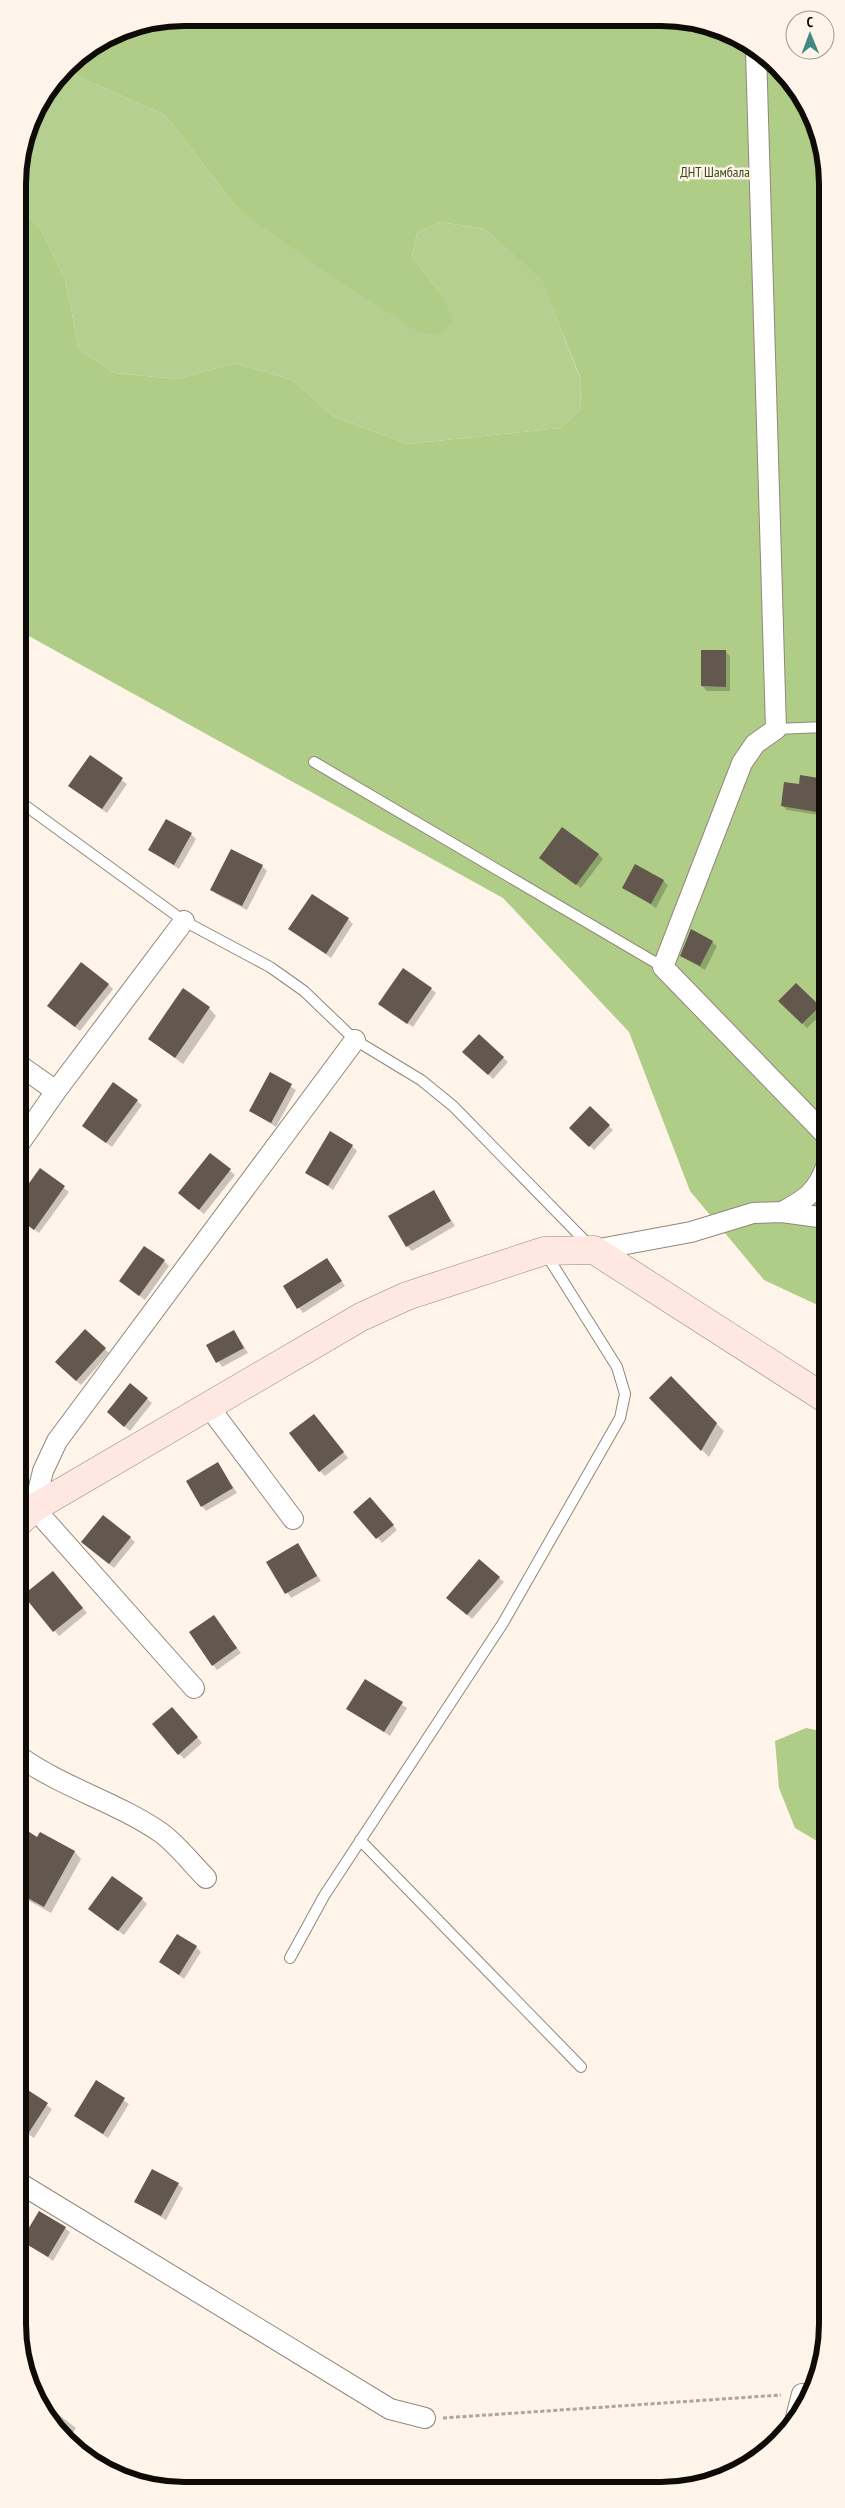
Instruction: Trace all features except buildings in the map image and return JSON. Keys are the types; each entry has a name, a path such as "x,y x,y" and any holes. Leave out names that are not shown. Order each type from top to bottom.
{"street":[{"path":"756,58 776,729 756,744 742,763 663,967 819,1127"},
{"path":"27,1133 184,921"},
{"path":"27,1514 43,1471 57,1441 355,1040"},
{"path":"27,1071 56,1092"},
{"path":"782,1212 804,1200 819,1184"},
{"path":"27,1514 360,1317 407,1296 544,1251 594,1250 691,1232 753,1213 782,1212 819,1217"},
{"path":"594,1250 818,1394"},
{"path":"209,1407 293,1519"},
{"path":"27,1514 194,1688"},
{"path":"26,1761 61,1782 155,1828 206,1878"},
{"path":"26,2188 390,2409 425,2418"}],"lane":[{"path":"776,729 819,727"},
{"path":"314,762 663,967"},
{"path":"27,807 184,921 276,971 304,991 355,1040 421,1080 453,1106 594,1250"},
{"path":"290,1958 324,1896 503,1623 620,1418 625,1394 617,1367 544,1251"},
{"path":"360,1840 581,2067"}],"path":[{"path":"425,2418 802,2393"}],"green space":[{"name":"ДНТ Шамбала","path":"660,26 691,29 711,35 748,53 772,73 786,88 798,106 816,154 819,185 818,1305 764,1280 690,1191 629,1032 503,898 27,635 27,216 40,227 65,279 79,349 114,373 177,379 235,363 293,380 333,416 407,444 560,428 581,409 580,377 541,279 485,229 440,222 417,233 412,257 439,291 453,319 440,335 419,332 334,278 236,207 165,115 72,74 97,53 124,38 154,29 174,27"},
{"path":"72,74 165,115 236,207 439,291 412,257 417,233 440,222 485,229 541,278 580,378 581,409 560,428 407,444 333,416 293,380 235,363 177,379 114,373 79,349 65,279 40,227 27,216 27,174 32,144 38,124 53,97"},
{"path":"806,1728 818,1730 818,1842 795,1828 779,1788 775,1741"}]}
